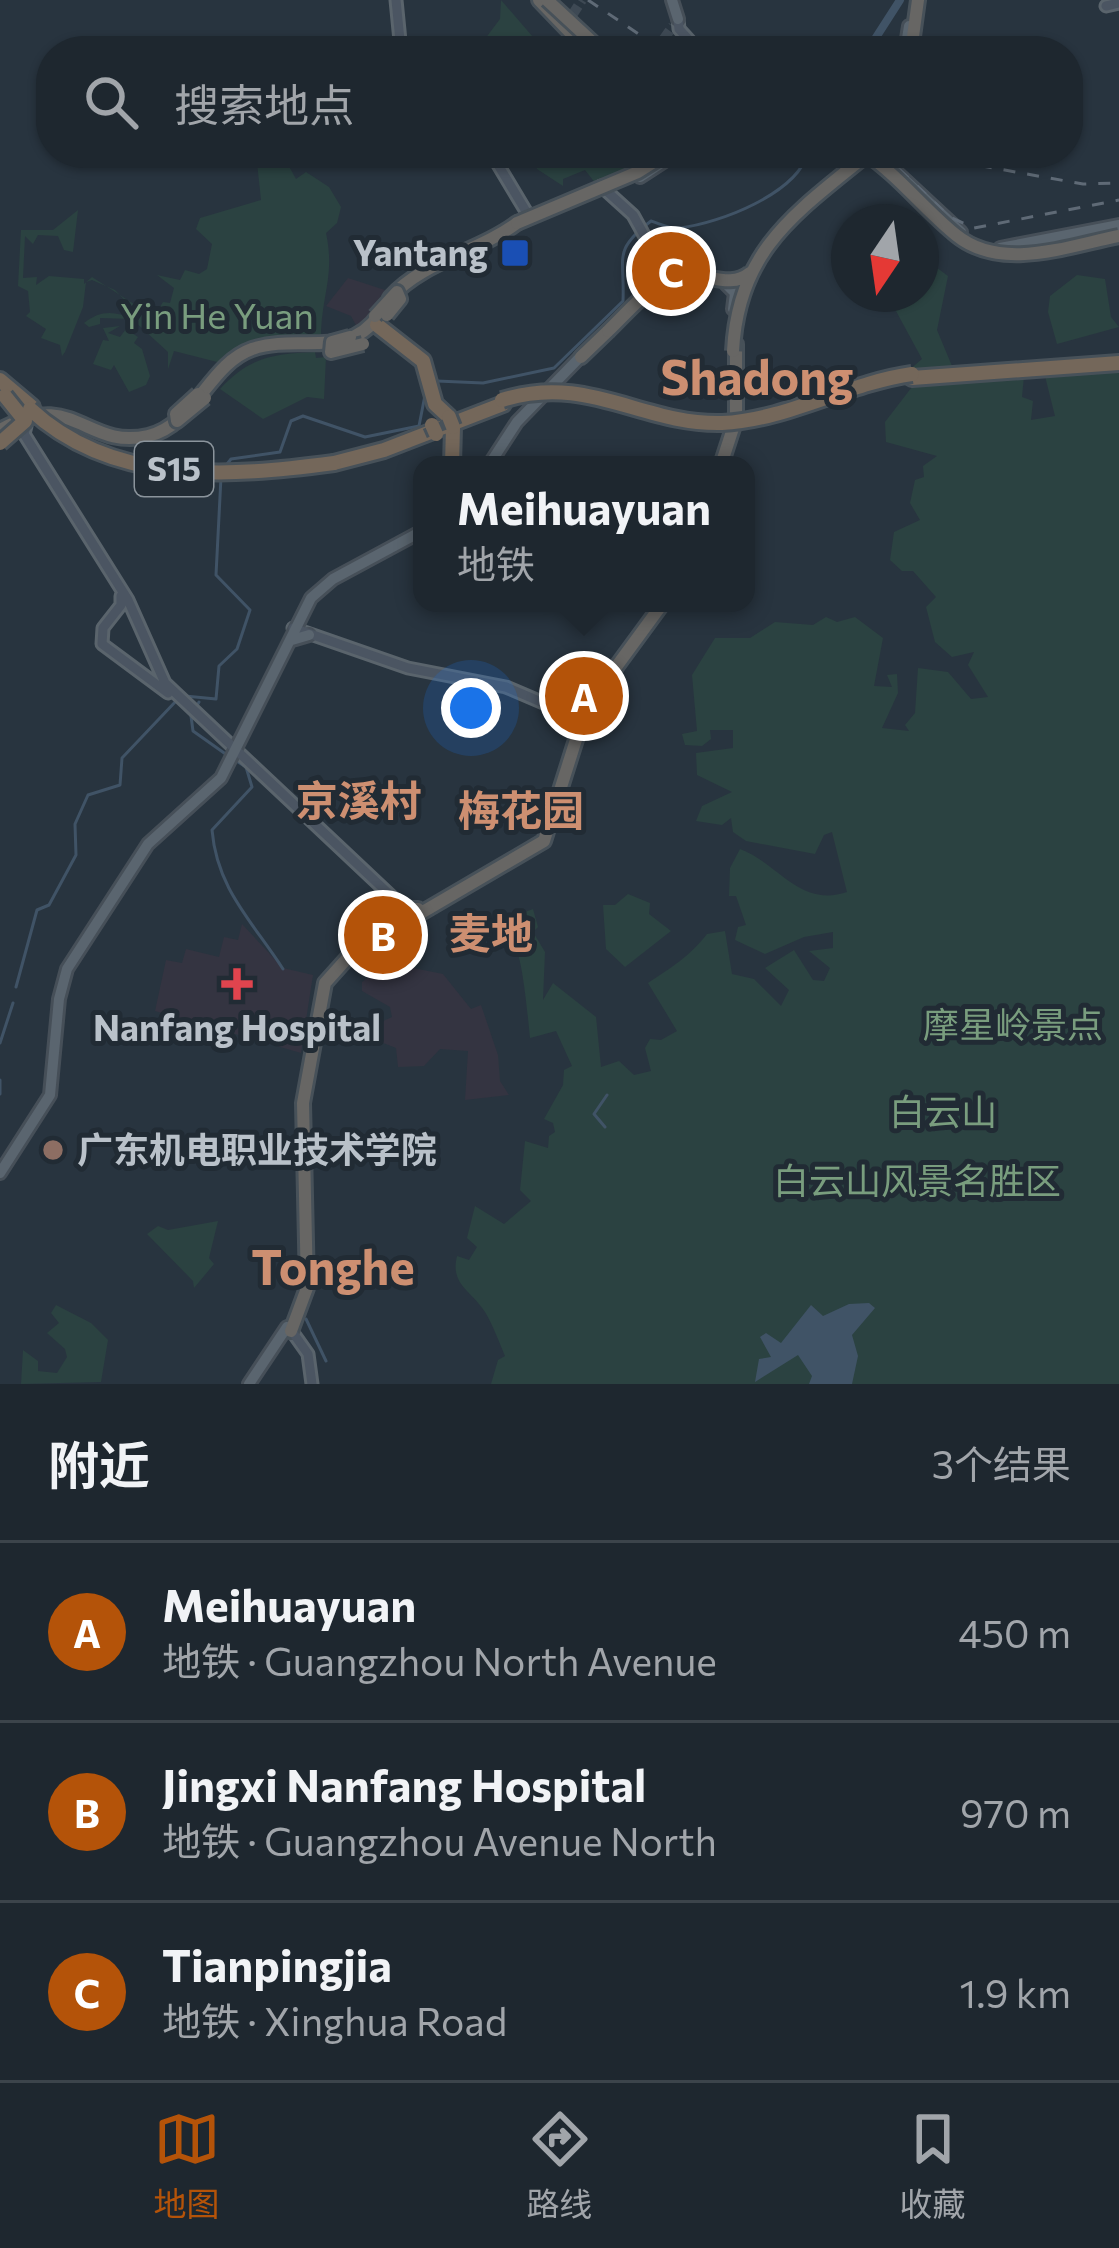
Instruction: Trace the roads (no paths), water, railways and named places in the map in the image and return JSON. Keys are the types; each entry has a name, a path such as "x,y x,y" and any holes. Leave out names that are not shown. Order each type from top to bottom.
{"highway":[{"path":"911,36 915,0"},
{"path":"554,8 581,36"},
{"path":"554,8 581,36"},
{"path":"554,8 581,36"},
{"path":"368,331 407,282 488,243 529,216 645,168"},
{"path":"202,396 231,367 265,352 350,346 411,284 480,254 529,216 649,168"},
{"path":"722,456 737,417 741,281 794,215 852,168"},
{"path":"721,456 731,419 741,281 790,216 852,168"},
{"path":"881,168 924,204"},
{"path":"882,168 978,245 1008,250 1115,233"},
{"path":"939,217 978,245 1013,253 1115,233"},
{"path":"939,218 962,240 996,254 1115,233"},
{"path":"581,356 668,280 698,274 741,281"},
{"path":"15,427 36,416 62,415 119,436 150,435 254,348 368,331 400,345 423,364 448,456"},
{"name":"S15","path":"1,389 15,427 133,466 226,470 335,461 384,448 502,402 547,393 586,396 681,424 730,426 912,376 1119,361"},
{"path":"15,427 52,417 103,438 134,444 170,431 231,367"},
{"path":"1,389 26,419 15,427"},
{"path":"335,461 547,393"},
{"path":"15,427 62,415"},
{"path":"292,1333 307,1281 302,1118 322,991 342,960 542,837 579,718 654,612"}],"main road":[{"path":"395,0 399,36"},
{"path":"673,0 675,23 685,36"},
{"path":"501,168 529,216 610,191 647,168"},
{"path":"775,240 853,168"},
{"path":"610,191 641,231 664,276"},
{"path":"1021,247 1115,233"},
{"path":"978,245 1021,247 1041,248 978,245"},
{"path":"498,456 581,356 664,276 690,273 741,281"},
{"path":"498,456 547,393 664,276 741,281"},
{"path":"734,379 734,290 741,281"},
{"path":"15,427 135,613 177,699"},
{"path":"0,1175 50,1095 61,987 97,922 160,832 209,794 297,636 334,582 413,538"},
{"path":"124,598 102,630 102,644 177,699 411,915"},
{"path":"117,610 135,613"},
{"path":"297,636 408,668 502,686 579,718"},
{"path":"251,1384 292,1333 310,1359 311,1384"}],"waterway":[{"path":"877,36 900,0"},
{"path":"437,381 483,383 554,368 623,301 623,256 630,240 651,221 676,228 735,213 773,193 801,168"},
{"path":"224,468 231,459 280,452 291,421 303,416 365,437 419,426 426,390"},
{"path":"185,696 216,699 219,666 237,649 250,610 216,575 221,477"},
{"path":"16,987 37,910 49,905 76,855 75,824 88,795 120,785 122,758 177,700"},
{"path":"199,702 191,716 193,731 227,755"},
{"path":"235,760 246,767 252,787 212,830 215,851 228,887 283,969"},
{"path":"0,1043 13,1003"},
{"path":"0,1080 0,1094"},
{"path":"605,1127 594,1114 607,1095"},
{"path":"306,1319 326,1361"}],"tunnel":[{"path":"571,29 571,17 582,0"},
{"path":"666,36 673,26"}],"railway":[{"path":"588,0 642,36"},
{"path":"898,168 950,217 974,228 1119,200"},
{"path":"993,168 1083,184 1119,183"}],"place":[{"name":"Yantang","path":"515,253"},
{"name":"Tianpingjia","path":"671,271"},
{"name":"Meihuayuan","path":"584,696"},
{"name":"Jingxi Nanfang Hospital","path":"383,935"},
{"name":"Nanfang Hospital","path":"237,984"},
{"name":"广东机电职业技术学院","path":"53,1150"}],"district":[{"name":"Shadong","path":"757,378"},
{"name":"京溪村","path":"359,801"},
{"name":"梅花园","path":"521,811"},
{"name":"麦地","path":"491,934"},
{"name":"Tonghe","path":"333,1268"}],"park label":[{"name":"Yin He Yuan","path":"217,316"},
{"name":"摩星岭景点","path":"1013,1025"},
{"name":"白云山","path":"943,1112"},
{"name":"白云山风景名胜区","path":"917,1181"}]}
